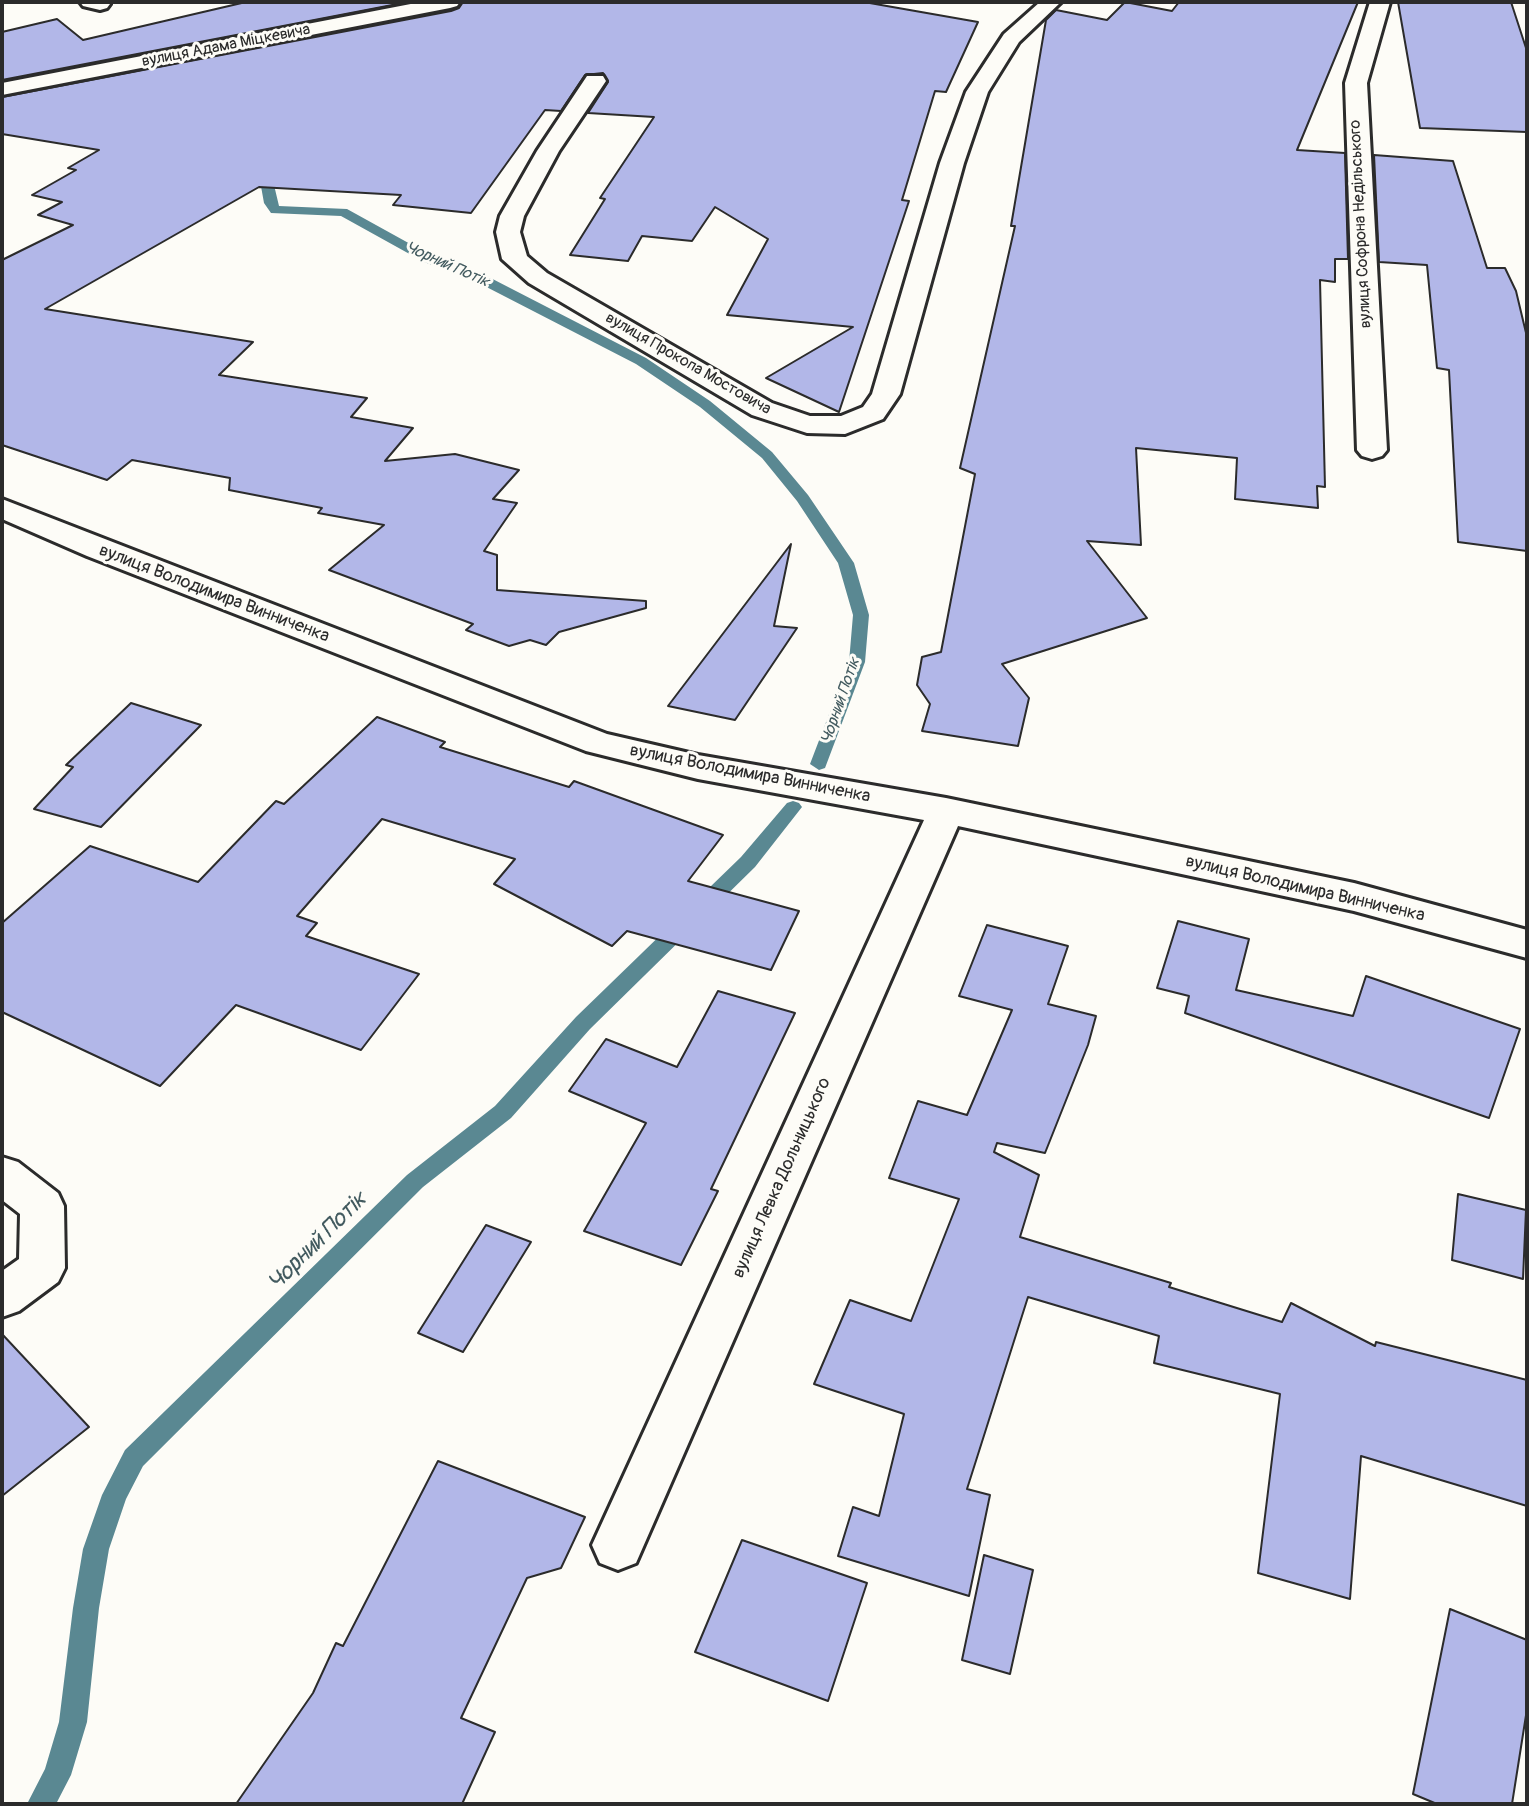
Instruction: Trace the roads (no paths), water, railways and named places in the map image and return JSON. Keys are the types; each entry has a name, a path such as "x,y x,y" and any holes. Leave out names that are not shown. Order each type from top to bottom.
{"street":[{"name":"вулиця Адама Міцкевича","path":"2,89 450,2"},
{"name":"вулиця Прокопа Мостовича","path":"595,81 548,151 512,216 508,232 514,259 538,278 762,409 807,424 845,425 873,413 886,394 952,163 977,92 1011,38 1051,2"},
{"name":"вулиця Софрона Недільського","path":"1372,450 1356,83 1380,2"},
{"name":"вулиця Володимира Винниченка","path":"2,508 98,549 598,743 698,767 946,811 1354,897 1527,944"},
{"name":"вулиця Левка Дольницького","path":"618,1545 946,811"},
{"path":"2,1175 42,1206 42,1268 2,1297"}],"waterway":[{"name":"Чорний Потік","path":"263,164 270,203 275,210 343,212 428,259 474,275 641,361 705,404 767,455 803,498 846,563 861,615 857,662 819,764"},
{"name":"Чорний Потік","path":"41,1804 57,1775 73,1722 86,1608 96,1549 115,1495 134,1458 415,1181 503,1112 583,1023 748,862 793,807"}]}
